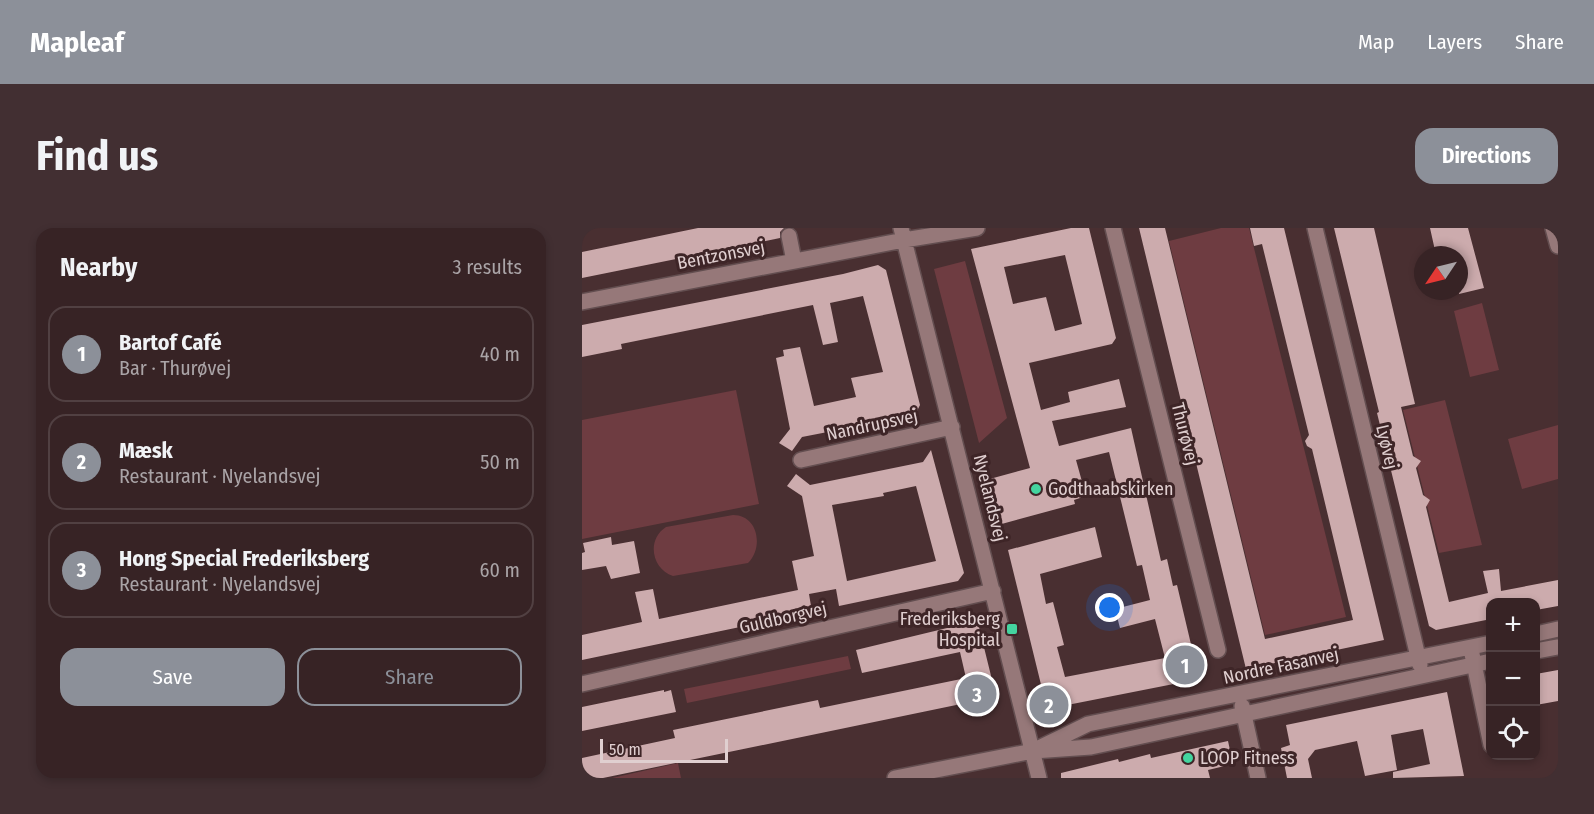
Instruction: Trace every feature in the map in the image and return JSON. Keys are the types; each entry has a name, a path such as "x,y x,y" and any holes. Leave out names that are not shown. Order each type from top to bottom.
{"street":[{"name":"Bentzonsvej","path":"582,302 794,261 902,234 977,228"},
{"name":"Thurøvej","path":"1113,228 1218,650"},
{"name":"Lyøvej","path":"1315,228 1422,675"},
{"path":"1553,228 1558,246"},
{"name":"Nyelandsvej","path":"902,234 1039,778"},
{"path":"789,236 794,261"},
{"name":"Nandrupsvej","path":"801,460 952,427"},
{"name":"Guldborgvej","path":"582,684 993,591"},
{"path":"1540,633 1558,629"},
{"name":"Nordre Fasanvej","path":"1033,751 1088,724 1486,644"},
{"path":"1471,647 1486,723"},
{"path":"1540,650 1558,647"},
{"name":"Nordre Fasanvej","path":"895,778 1033,751 1091,747 1486,662"},
{"path":"1240,694 1258,778"}],"shaded area":[{"path":"1221,228 1249,228 1346,617 1265,635 1169,241"},
{"path":"965,261 1007,418 979,443 934,269"},
{"path":"1482,303 1499,370 1470,377 1454,311"},
{"path":"736,390 759,504 582,539 582,420"},
{"path":"1445,400 1482,545 1439,553 1403,410"},
{"path":"1558,425 1558,479 1522,489 1508,439"},
{"path":"733,515 748,520 756,533 756,549 748,563 673,576 660,567 656,561 654,546 656,539 666,527"},
{"path":"848,656 851,669 687,703 684,689"},
{"path":"678,763 681,778 612,778"}],"building":[{"path":"698,228 784,228 780,232 780,238 582,278 582,252"},
{"path":"1071,228 1089,228 1116,338 1112,344 1029,363 1041,410 1070,402 1068,392 1119,379 1126,407 1052,421 1059,446 1131,428 1161,561 1167,559 1173,586 1177,585 1198,674 1194,680 1047,709 1008,550 1095,527 1102,557 1040,574 1046,604 1053,602 1064,645 1057,647 1065,677 1165,658 1155,619 1120,628 1115,609 1150,600 1142,565 1137,566 1109,452 1076,460 1086,496 1074,500 1075,504 998,525 986,480 1030,468 971,249","holes":["1065,255 1082,324 1055,331 1046,297 1013,304 1004,267"]},
{"path":"1139,228 1165,228 1265,639 1353,620 1312,449 1305,441 1309,435 1262,244 1254,246 1250,228 1284,228 1384,640 1246,669"},
{"path":"1334,228 1374,228 1415,404 1401,407 1413,456 1421,461 1416,468 1423,495 1430,500 1426,507 1449,602 1488,593 1483,571 1499,569 1501,591 1558,580 1558,606 1540,609 1540,598 1486,598 1486,620 1436,630 1429,626 1377,413 1379,412"},
{"path":"1430,228 1468,228 1484,288 1468,292 1468,246 1434,246"},
{"path":"878,265 886,270 920,405 915,415 802,437 792,451 779,443 790,429 776,358 784,356 783,350 800,347 814,406 856,397 851,378 883,372 863,296 830,303 838,342 823,345 813,305 621,344 622,349 582,357 582,325 843,274"},
{"path":"931,450 964,573 958,581 839,606 836,589 809,594 812,612 582,660 582,635 642,622 635,592 653,589 659,619 798,590 792,561 814,556 802,496 787,486 796,474 810,485 923,462","holes":["916,486 936,561 847,581 832,505 884,496 883,493"]},
{"path":"611,537 612,545 634,541 640,573 611,579 606,566 582,570 582,553 585,552 583,543"},
{"path":"972,622 979,627 995,692 990,698 603,778 582,778 582,758 675,738 673,730 818,700 820,708 966,678 960,652 862,673 856,650"},
{"path":"1558,670 1558,701 1540,704 1540,673"},
{"path":"664,690 664,692 671,690 676,712 582,731 582,707"},
{"path":"1447,692 1464,776 1393,778 1393,772 1430,764 1423,729 1391,735 1397,770 1365,776 1357,741 1315,750 1308,759 1312,778 1287,778 1281,748 1290,745 1286,725"},
{"path":"1228,741 1233,764 1208,770 1210,778 1061,778 1061,773 1118,759 1119,762 1150,754 1151,758"}],"place":[{"name":"Godthaabskirken","path":"1036,489"},
{"name":"Frederiksberg Hospital","path":"1012,629"},
{"name":"Bartof Café","path":"1185,665"},
{"name":"Hong Special Frederiksberg","path":"977,694"},
{"name":"Mæsk","path":"1049,705"},
{"name":"LOOP Fitness","path":"1188,758"}]}
